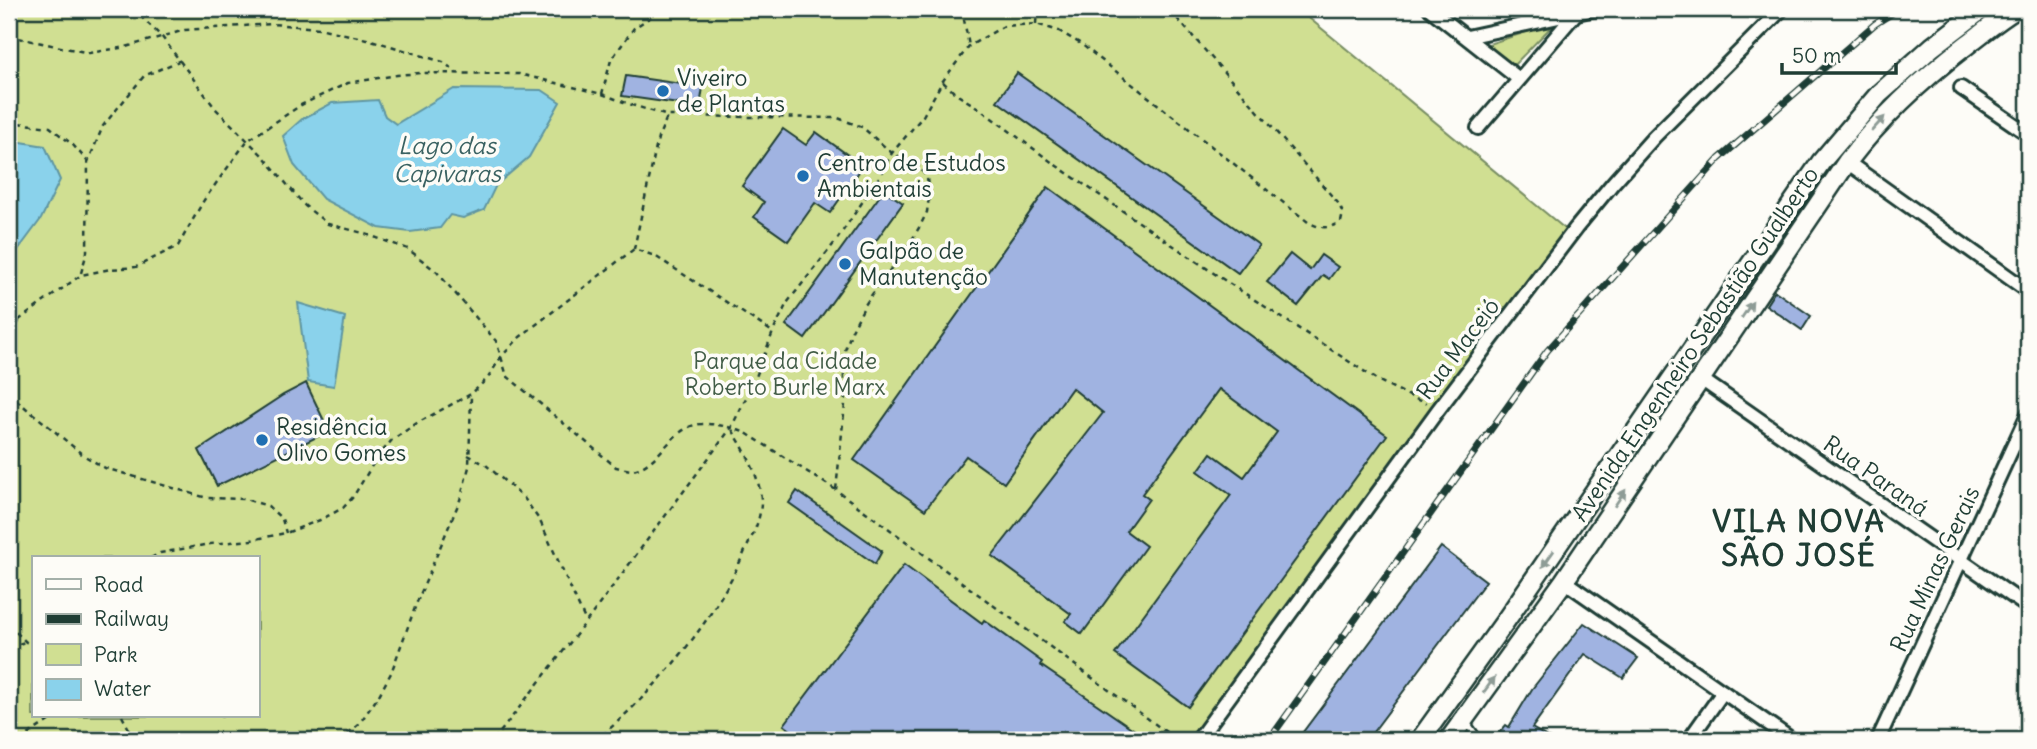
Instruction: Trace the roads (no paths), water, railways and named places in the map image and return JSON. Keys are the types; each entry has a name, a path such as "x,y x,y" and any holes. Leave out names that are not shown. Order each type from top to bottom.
{"main road":[{"name":"Avenida Engenheiro Sebastião Gualberto","path":"1420,740 1504,623 1821,162 1879,94 1932,47 1982,9"},
{"name":"Avenida Engenheiro Sebastião Gualberto","path":"1450,740 1564,581 1847,162 1880,121 1921,82 2016,9"}],"street":[{"path":"1430,9 1519,79"},
{"path":"1467,37 1595,9"},
{"name":"Rua Maceió","path":"1198,740 1438,410 1561,248 1613,183 1782,9"},
{"path":"1478,128 1576,13"},
{"path":"1961,88 2028,134"},
{"path":"1847,162 2028,291"},
{"name":"Rua Paraná","path":"1701,379 2028,607"},
{"name":"Rua Minas Gerais","path":"1878,740 2028,414"},
{"path":"2017,440 2028,447"},
{"path":"1564,581 1792,740"},
{"path":"1689,740 1723,692"}],"lane":[{"path":"1464,719 1479,740"}],"water":[{"name":"Lago das Capivaras","path":"454,89 542,90 560,102 529,157 496,185 484,210 463,218 450,215 440,228 410,232 379,228 323,199 294,165 283,136 302,119 332,103 378,100 385,116 396,124"},
{"path":"9,140 45,146 60,180 41,219 9,262"},
{"path":"298,303 345,317 334,386 308,382"}],"railway":[{"path":"1269,740 1547,351 1719,159 1875,24 1899,9"}],"place":[{"name":"Viveiro de Plantas","path":"663,91"},
{"name":"Centro de Estudos Ambientais","path":"803,176"},
{"name":"Galpão de Manutenção","path":"845,264"},
{"name":"Residência Olivo Gomes","path":"262,440"}],"district":[{"name":"VILA NOVA SÃO JOSÉ","path":"1799,539"}],"park label":[{"name":"Parque da Cidade Roberto Burle Marx","path":"785,374"}]}
